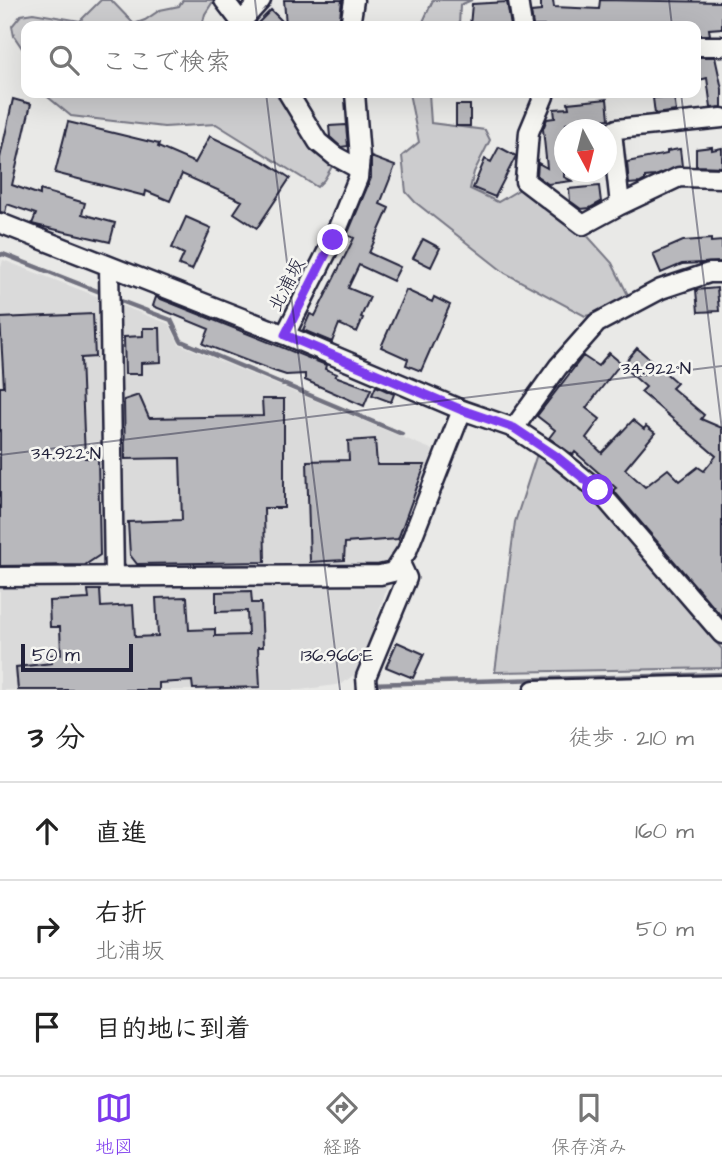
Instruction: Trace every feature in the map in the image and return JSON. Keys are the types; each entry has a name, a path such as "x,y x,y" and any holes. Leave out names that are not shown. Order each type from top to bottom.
{"street":[{"path":"223,0 240,21"},
{"path":"245,21 261,0"},
{"path":"351,21 354,0"},
{"path":"518,0 521,21"},
{"path":"701,46 722,46"},
{"path":"291,98 318,142 335,156 359,169"},
{"name":"北浦坂","path":"285,335 344,216 358,178 360,157 355,98"},
{"path":"543,98 529,132 525,181 583,225 679,177 722,178"},
{"path":"620,205 612,132 617,129 722,118"},
{"path":"0,223 285,335 462,410 514,428 556,456 598,490 722,634"},
{"path":"109,266 114,576"},
{"path":"514,428 558,367 597,323 661,289 709,273 722,273"},
{"path":"0,577 380,575 393,572 407,551 462,410"},
{"path":"366,684 408,578 400,563"},
{"path":"534,690 722,685"}],"shaded area":[{"path":"101,0 111,0 131,21 80,21"},
{"path":"183,0 214,0 203,21 142,21 160,10 179,6"},
{"path":"433,0 472,0 460,5 459,21 423,21"},
{"path":"33,13 80,21 21,21 21,46 14,36 12,26 21,15"},
{"path":"49,98 283,98 334,163 317,187 216,124 164,127 71,116"},
{"path":"410,98 429,98 431,123 485,130 490,140 474,172 470,189 498,202 522,188 584,232 612,263 629,297 609,311 585,316 505,273 406,192 402,156 419,142"},
{"path":"3,260 169,324 179,344 433,450 359,671 342,684 300,690 0,690 0,271"},
{"path":"537,454 585,490 722,649 722,668 495,672 515,522"}],"building":[{"path":"284,0 342,0 340,21 286,21"},
{"path":"541,0 553,0 554,7 599,9 600,0 722,2 722,28 709,29 710,35 701,35 701,21 532,21 531,12 541,11"},
{"path":"507,2 510,21 470,21 472,4"},
{"path":"271,10 282,21 260,21"},
{"path":"701,57 715,57 722,89 722,107 711,108 707,78 701,80"},
{"path":"653,98 674,98 676,111 655,114"},
{"path":"13,99 31,104 12,185 40,195 40,190 85,203 82,214 115,223 110,242 32,224 36,214 7,204 5,213 0,212 0,158"},
{"path":"607,99 609,119 554,119 554,182 564,182 548,184 537,176 538,163 547,168 543,129 547,119 555,118 554,109 569,108 568,103"},
{"path":"456,105 470,105 470,126 456,126"},
{"path":"68,122 159,144 158,147 195,163 210,136 265,162 290,178 257,228 234,213 242,201 182,174 170,201 146,191 145,196 55,173"},
{"path":"346,125 348,146 341,147 330,137 329,126"},
{"path":"499,147 516,156 495,197 473,188 485,159 491,162"},
{"path":"712,147 712,150 722,148 722,167 696,166 696,149"},
{"path":"680,149 682,166 645,177 640,183 629,184 627,162"},
{"path":"371,157 395,166 380,204 389,208 369,253 400,267 393,281 359,265 348,288 370,297 361,317 363,318 357,332 339,324 332,342 303,330 310,314 315,316 354,238 347,235 371,178"},
{"path":"599,186 601,202 590,208 581,209 570,201 569,189"},
{"path":"186,217 211,228 192,270 179,265 184,254 172,248"},
{"path":"423,239 440,248 431,267 413,258"},
{"path":"711,239 711,242 722,241 722,262 682,264 661,273 653,254 683,241"},
{"path":"717,288 719,311 698,312 696,290"},
{"path":"406,290 432,302 434,297 450,305 421,371 406,365 408,359 381,347"},
{"path":"156,297 326,365 325,369 337,374 335,376 371,389 364,406 305,380 305,374 286,375 203,344 209,329 153,306"},
{"path":"93,314 95,357 81,358 85,458 98,458 100,555 85,565 0,566 0,387 4,387 0,318"},
{"path":"143,328 160,328 161,362 141,363 141,374 125,374 124,337 143,336"},
{"path":"637,348 677,383 672,388 704,415 701,419 722,428 722,617 613,490 616,488 575,452 573,455 549,438 555,430 537,416 583,356 598,366 609,353 621,363 586,408 600,419 586,438 602,453 633,420 644,429 646,426 655,433 625,469 645,487 668,469 680,481 698,467 704,471 716,456 641,392 646,387 622,366"},
{"path":"376,386 394,394 391,402 372,395"},
{"path":"139,395 149,418 263,416 262,399 284,399 284,508 264,508 265,562 137,564 130,555 128,522 182,520 180,458 125,459 124,400"},
{"path":"375,439 377,465 425,465 398,539 345,543 344,560 310,562 307,461 349,460 348,441"},
{"path":"88,590 100,590 101,607 133,605 135,637 158,636 156,598 187,597 189,630 215,629 215,636 248,635 247,611 216,612 216,592 251,591 252,603 261,603 263,647 258,647 260,687 193,689 192,681 159,683 159,690 18,690 16,667 52,663 51,655 61,654 60,627 50,627 49,601 89,599"},
{"path":"397,642 424,654 413,678 386,667"}],"waterway":[{"path":"0,255 105,294"},
{"path":"113,298 171,320 181,341 402,434"},
{"path":"370,684 722,674"}],"route":[{"path":"333,240 285,335 462,410 514,428 556,456 598,490"}]}
